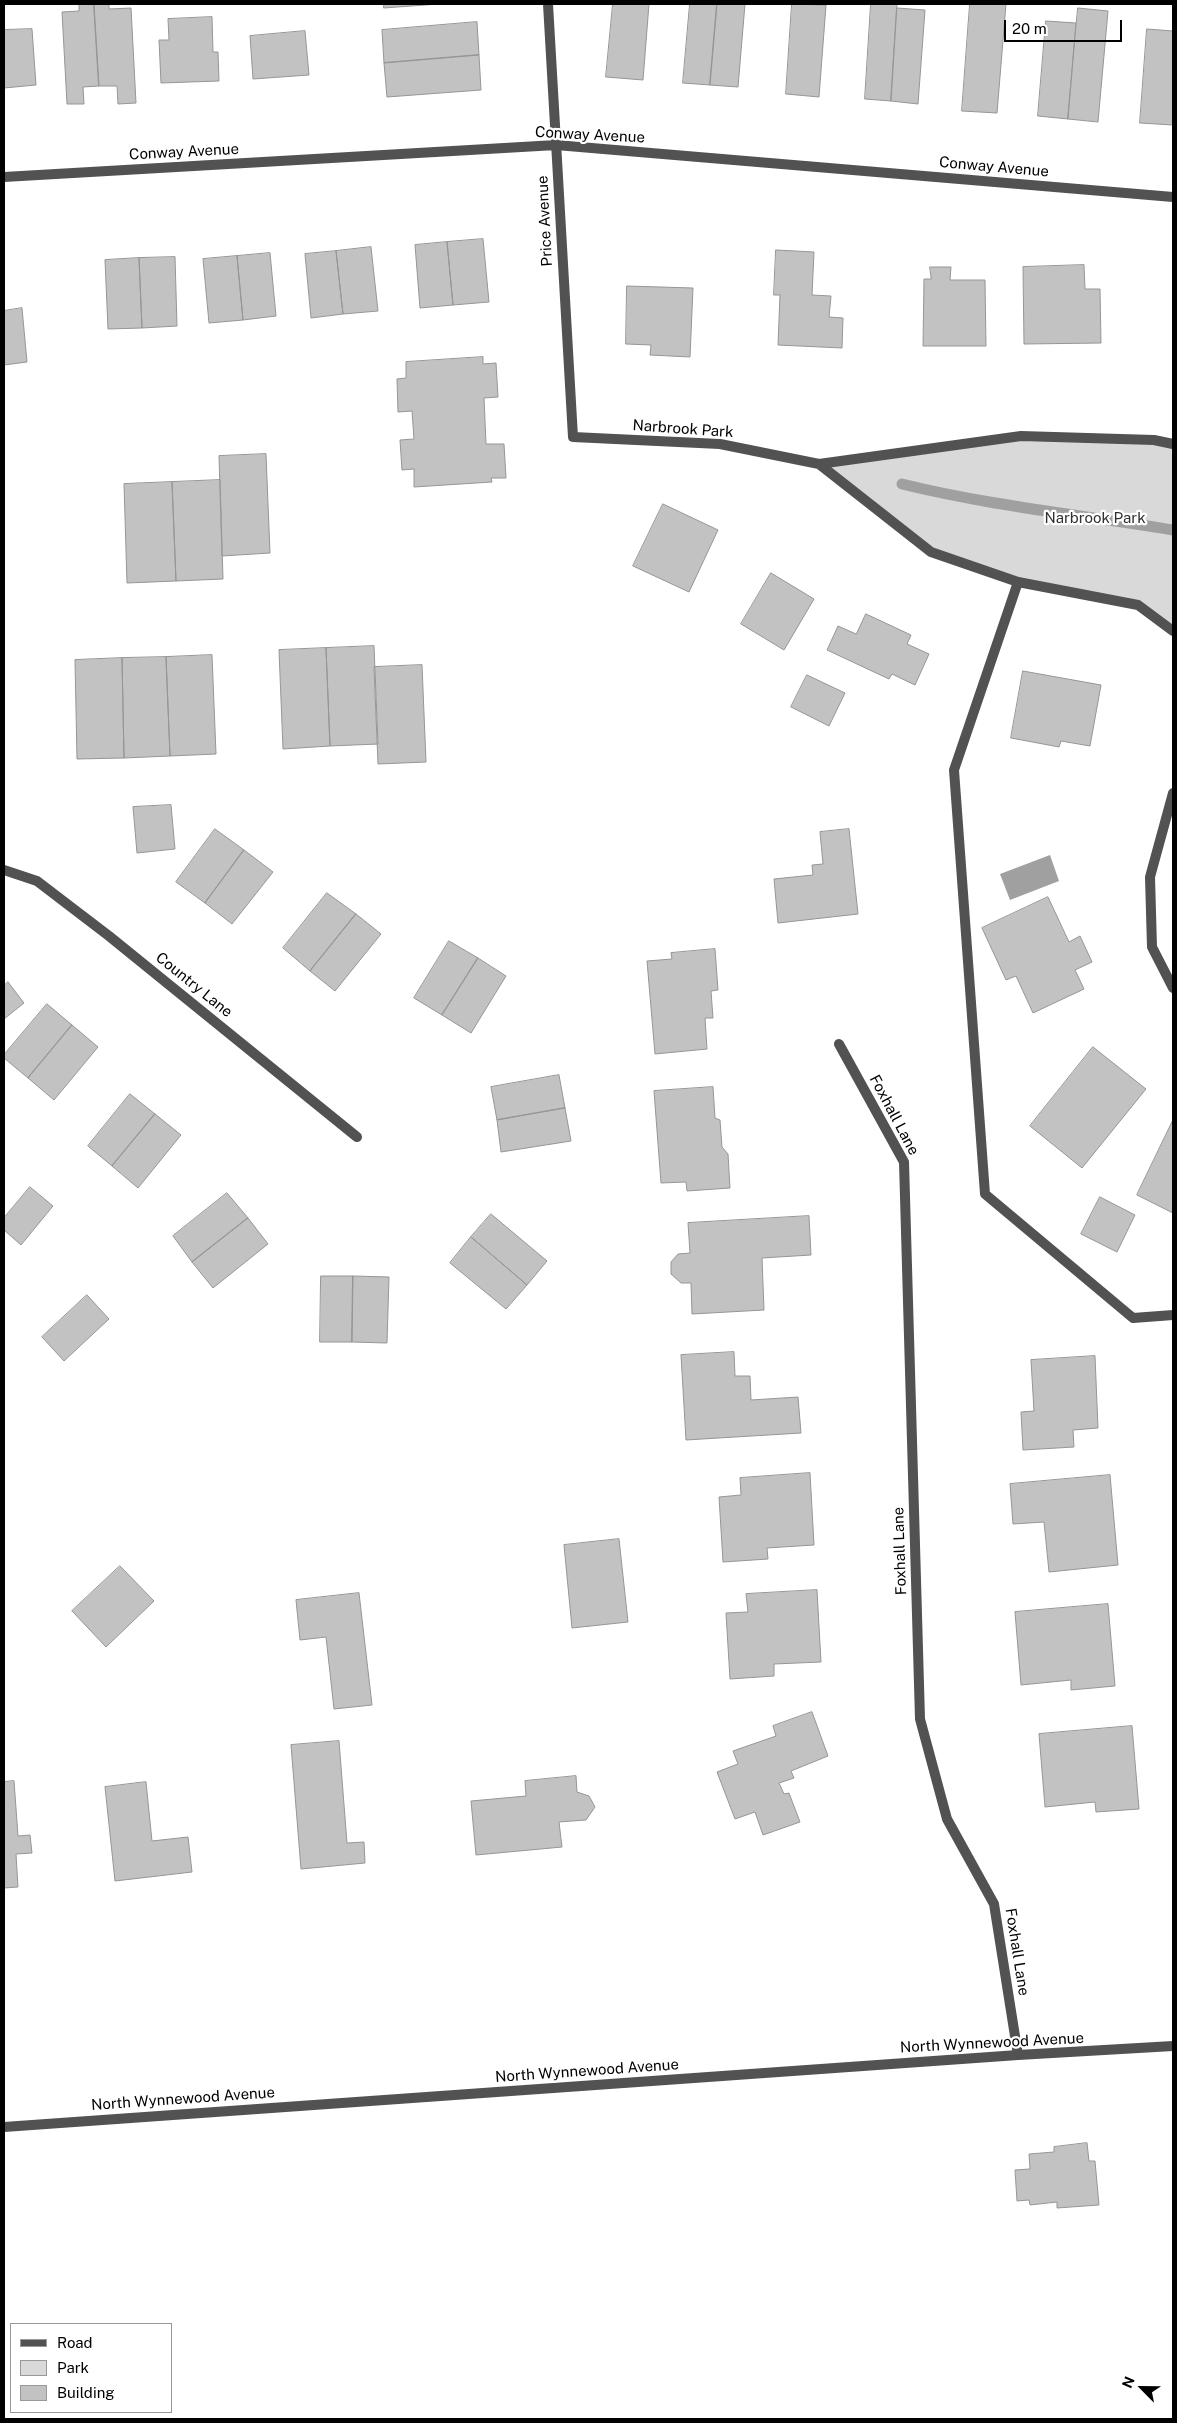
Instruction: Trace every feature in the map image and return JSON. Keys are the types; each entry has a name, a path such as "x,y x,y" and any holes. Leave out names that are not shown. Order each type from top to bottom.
{"street":[{"name":"Price Avenue","path":"548,4 573,437"},
{"name":"Conway Avenue","path":"4,177 556,145 1173,197"},
{"name":"Narbrook Park","path":"573,437 720,444 819,464 1022,436 1154,440 1173,444"},
{"name":"Narbrook Park","path":"819,464 931,552 1018,582 1138,605 1173,631"},
{"path":"1018,582 954,770 985,1194 1133,1318 1173,1315"},
{"path":"1173,793 1150,877 1152,947 1173,988"},
{"name":"Country Lane","path":"4,870 38,881 109,936 357,1137"},
{"name":"Foxhall Lane","path":"839,1044 904,1162 920,1719 947,1819 994,1904 1018,2055"},
{"name":"North Wynnewood Avenue","path":"4,2127 1018,2055 1173,2046"}],"green space":[{"name":"Narbrook Park","path":"1021,436 1173,444 1173,631 1138,605 1018,582 931,552 819,464"}],"shaded area":[{"path":"1050,855 1059,881 1010,900 1000,874"}],"building":[{"path":"94,4 109,4 109,9 131,8 136,103 118,104 117,86 99,86"},
{"path":"94,4 99,86 83,87 84,104 67,104 62,12 79,11 79,5"},
{"path":"384,4 439,4 384,8"},
{"path":"613,4 649,4 643,80 606,77"},
{"path":"690,4 717,4 710,85 683,83"},
{"path":"717,4 745,4 738,87 710,85"},
{"path":"792,4 826,5 819,97 786,94"},
{"path":"871,4 897,4 891,101 865,99"},
{"path":"970,4 1006,4 997,113 962,111"},
{"path":"897,8 925,10 918,104 891,101"},
{"path":"1078,8 1108,11 1098,122 1068,119"},
{"path":"212,17 213,52 218,52 219,81 161,83 159,40 169,40 168,19"},
{"path":"1046,21 1076,23 1068,119 1038,116"},
{"path":"477,22 479,55 384,63 382,30"},
{"path":"32,29 36,85 4,88 4,30"},
{"path":"1147,29 1173,31 1173,125 1140,123"},
{"path":"305,31 309,75 253,79 250,36"},
{"path":"479,55 481,90 387,97 384,63"},
{"path":"483,239 489,302 453,305 447,242"},
{"path":"447,242 453,305 420,308 415,245"},
{"path":"371,247 378,311 343,314 336,251"},
{"path":"776,250 814,252 812,295 831,296 829,317 843,318 842,348 778,345 780,295 774,295"},
{"path":"336,251 343,314 311,318 305,254"},
{"path":"270,253 276,316 243,320 237,256"},
{"path":"237,256 243,320 209,323 203,259"},
{"path":"175,257 177,326 142,328 139,258"},
{"path":"139,258 142,328 108,329 105,260"},
{"path":"1084,265 1085,289 1100,289 1101,343 1024,344 1023,267"},
{"path":"930,267 951,267 950,280 985,280 986,346 923,346 924,279 931,279"},
{"path":"627,286 693,288 690,357 650,355 651,345 626,344"},
{"path":"22,308 27,362 4,365 4,311"},
{"path":"483,357 483,364 496,363 498,397 484,398 486,444 504,444 506,478 491,478 492,482 414,487 414,469 402,470 400,440 414,439 412,411 398,412 397,379 406,378 406,362"},
{"path":"266,454 270,553 222,556 219,456"},
{"path":"220,480 223,579 176,581 172,482"},
{"path":"172,482 176,581 127,583 124,484"},
{"path":"663,504 718,530 689,592 633,566"},
{"path":"771,573 814,599 784,650 741,624"},
{"path":"866,614 911,635 907,644 929,654 915,685 892,674 889,679 827,650 838,626 856,634"},
{"path":"374,646 378,744 330,746 326,648"},
{"path":"326,648 330,746 283,749 279,650"},
{"path":"212,655 216,754 170,756 166,657"},
{"path":"166,657 170,756 124,758 122,658"},
{"path":"122,658 124,758 77,759 75,660"},
{"path":"422,665 426,762 378,764 374,667"},
{"path":"1023,671 1101,685 1090,746 1061,741 1059,747 1011,738"},
{"path":"807,675 845,693 829,726 791,707"},
{"path":"171,805 175,849 137,853 133,807"},
{"path":"215,829 244,850 205,903 176,882"},
{"path":"849,829 858,914 778,923 774,879 813,875 812,865 823,864 820,832"},
{"path":"244,850 273,872 232,924 205,903"},
{"path":"327,893 356,914 310,971 283,948"},
{"path":"1048,897 1069,942 1080,936 1092,962 1075,970 1084,989 1033,1013 1016,976 1006,980 982,928"},
{"path":"356,914 381,934 335,991 310,971"},
{"path":"449,941 478,958 442,1015 414,998"},
{"path":"715,949 718,990 711,991 713,1018 705,1018 707,1049 655,1054 647,961 672,959 671,953"},
{"path":"478,958 506,976 471,1033 442,1015"},
{"path":"8,982 24,1003 4,1019 4,986"},
{"path":"47,1004 72,1025 28,1078 4,1058 4,1055"},
{"path":"72,1025 98,1047 54,1100 28,1078"},
{"path":"1093,1047 1146,1089 1082,1168 1030,1126"},
{"path":"559,1075 565,1108 497,1120 491,1087"},
{"path":"713,1087 715,1118 720,1120 722,1147 728,1154 730,1188 687,1191 686,1182 661,1183 654,1091"},
{"path":"130,1094 155,1114 112,1166 88,1146"},
{"path":"565,1108 571,1141 501,1152 497,1120"},
{"path":"155,1114 181,1135 138,1188 112,1166"},
{"path":"1173,1120 1173,1213 1137,1195"},
{"path":"30,1187 53,1206 21,1245 4,1230 4,1218"},
{"path":"227,1193 248,1218 192,1262 173,1236"},
{"path":"1100,1197 1135,1215 1117,1252 1081,1234"},
{"path":"491,1214 547,1261 527,1285 471,1237"},
{"path":"809,1216 811,1255 762,1258 764,1310 692,1314 691,1283 681,1283 671,1274 671,1262 678,1254 690,1253 688,1223"},
{"path":"248,1218 268,1244 213,1288 192,1262"},
{"path":"471,1237 527,1285 506,1309 450,1263"},
{"path":"321,1276 353,1276 352,1342 320,1342"},
{"path":"353,1276 389,1277 387,1343 352,1342"},
{"path":"87,1295 109,1319 64,1361 42,1337"},
{"path":"734,1352 735,1376 750,1376 751,1400 798,1397 801,1433 686,1440 681,1355"},
{"path":"1095,1356 1098,1428 1073,1430 1074,1447 1023,1450 1021,1412 1034,1411 1031,1360"},
{"path":"810,1473 814,1545 767,1548 768,1559 723,1562 719,1497 741,1495 740,1478"},
{"path":"1110,1475 1118,1565 1049,1572 1044,1522 1013,1524 1010,1484"},
{"path":"619,1539 628,1622 572,1628 564,1545"},
{"path":"120,1566 154,1601 106,1647 72,1611"},
{"path":"817,1590 821,1662 774,1664 774,1676 730,1679 726,1613 748,1612 746,1594"},
{"path":"359,1593 372,1705 334,1709 326,1637 300,1640 296,1600"},
{"path":"1108,1604 1115,1686 1071,1690 1071,1680 1021,1685 1015,1612"},
{"path":"812,1712 828,1756 791,1771 794,1778 779,1783 784,1794 789,1793 800,1822 763,1835 755,1812 735,1819 717,1772 738,1764 733,1751 776,1736 773,1726"},
{"path":"1132,1726 1139,1809 1096,1812 1095,1802 1045,1807 1039,1734"},
{"path":"339,1741 347,1843 364,1842 365,1863 301,1869 291,1745"},
{"path":"576,1776 577,1792 589,1796 595,1807 586,1820 559,1822 562,1847 476,1855 471,1801 526,1796 525,1781"},
{"path":"14,1781 18,1836 30,1835 32,1853 16,1854 18,1887 4,1888 4,1782"},
{"path":"146,1782 152,1841 188,1837 192,1872 115,1881 105,1787"},
{"path":"1087,2143 1089,2161 1095,2161 1099,2205 1057,2208 1057,2202 1030,2205 1029,2200 1017,2201 1015,2170 1030,2169 1029,2154 1054,2152 1054,2147"}],"waterway":[{"path":"902,484 1003,504 1173,530"}]}
